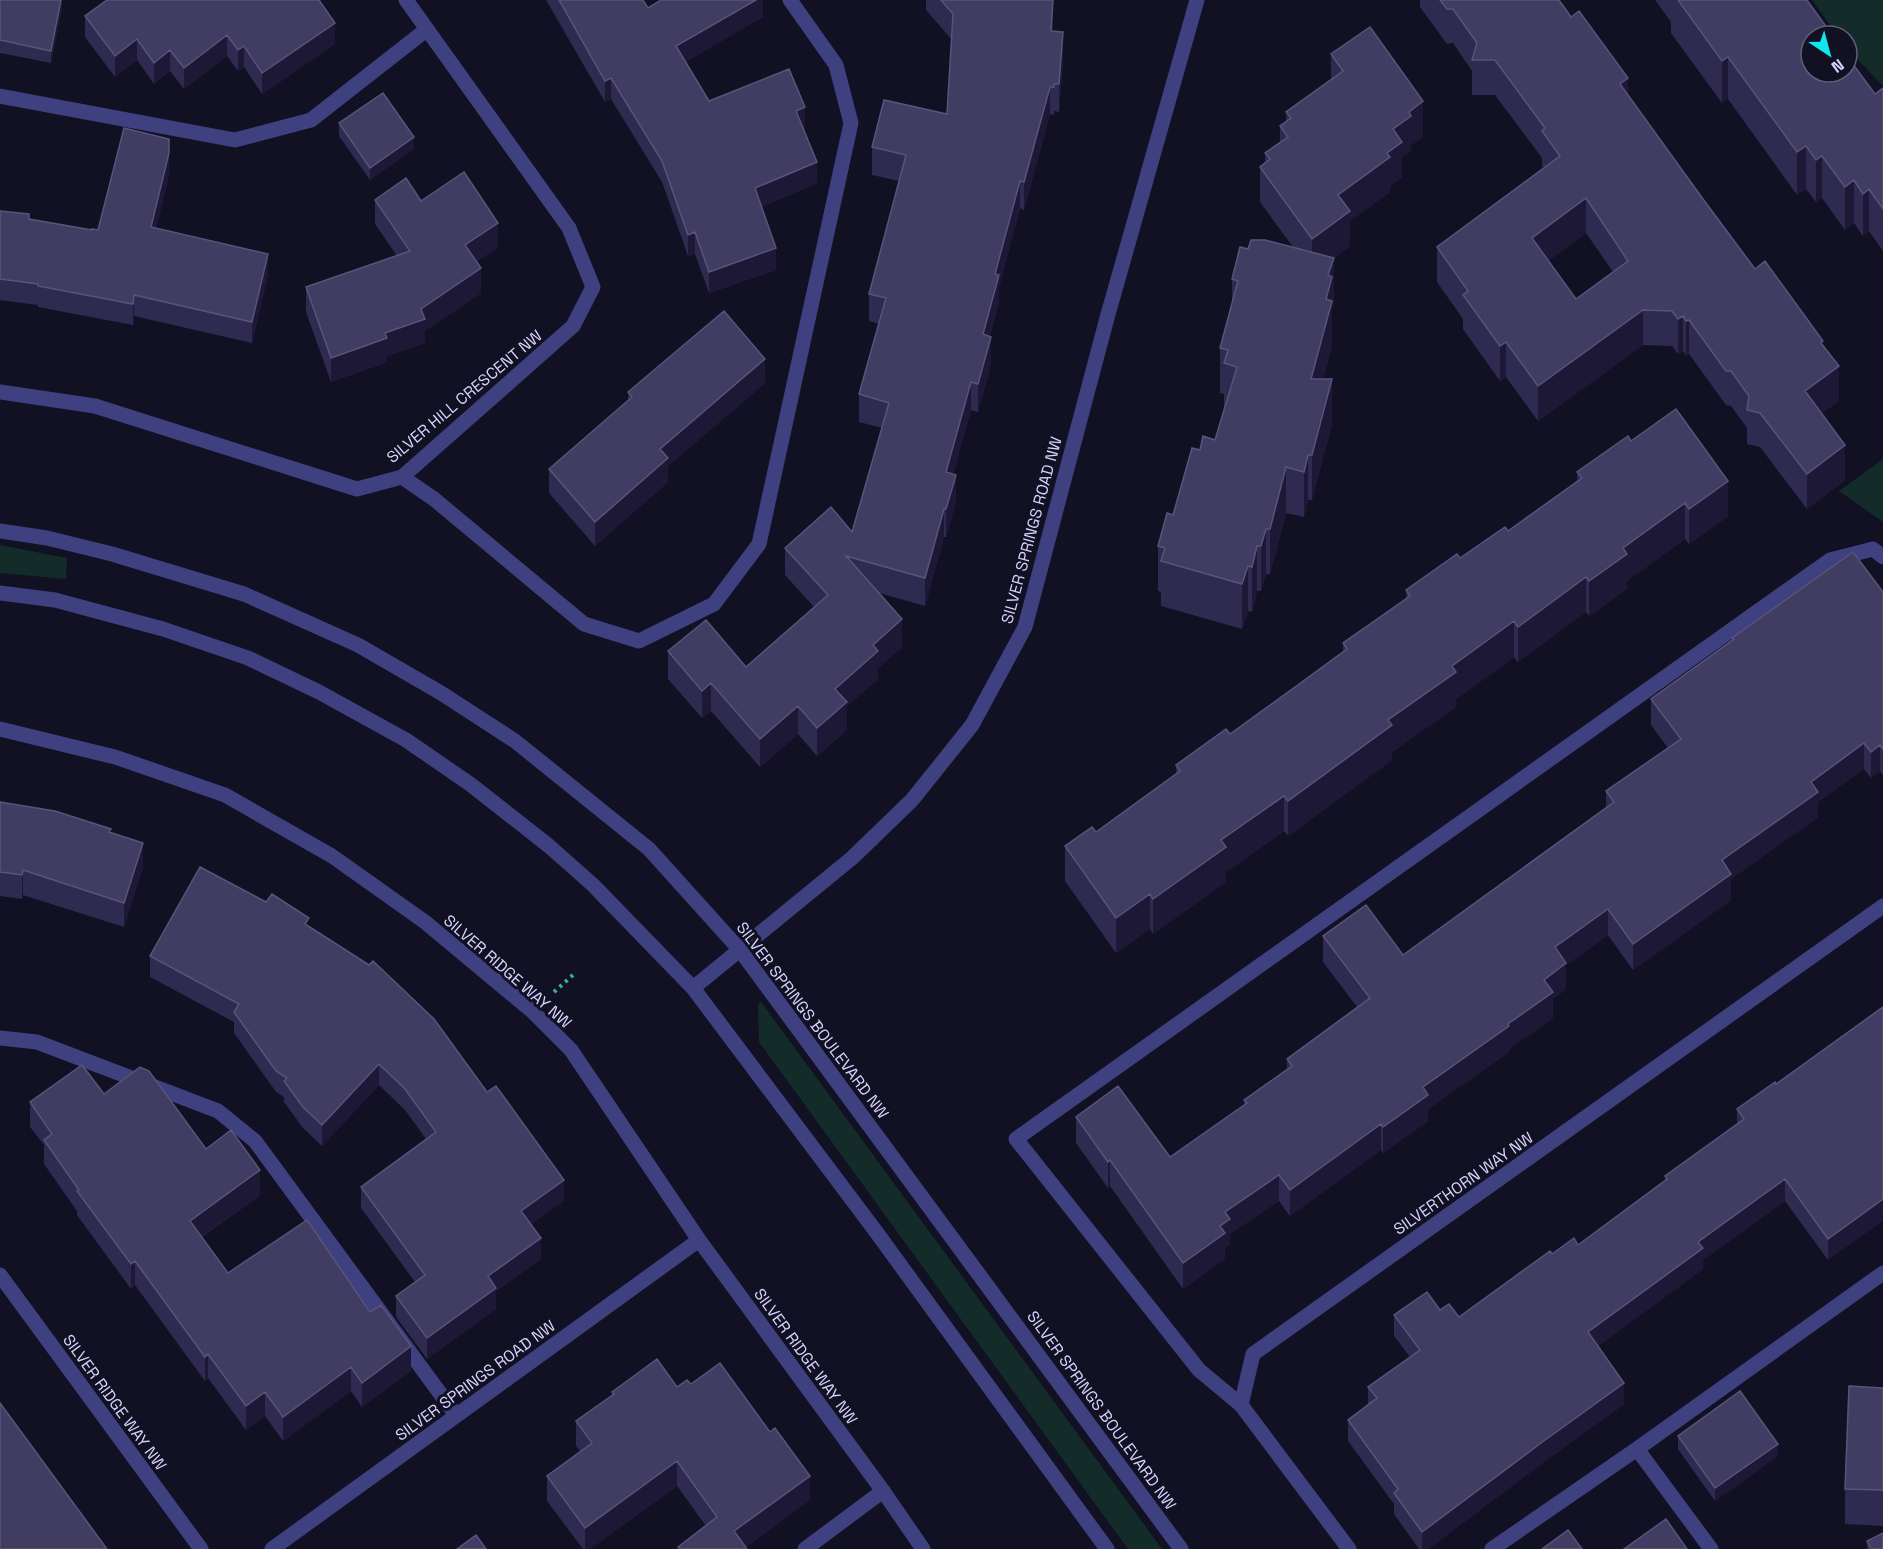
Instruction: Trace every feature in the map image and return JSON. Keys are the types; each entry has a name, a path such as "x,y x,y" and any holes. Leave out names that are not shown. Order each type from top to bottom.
{"street":[{"name":"SILVER HILL CRESCENT NW","path":"0,392 95,406 357,489 402,477 573,326 593,287 569,228 406,0"},
{"path":"402,477 434,500 584,624 639,641 714,604 759,544 851,123 836,65 790,0"},
{"name":"SILVER SPRINGS ROAD NW","path":"693,988 852,858 912,800 972,725 1025,627 1104,329 1197,0"},
{"path":"0,96 235,140 311,120 426,30"},
{"name":"SILVER SPRINGS BOULEVARD NW","path":"0,531 47,538 112,554 244,594 368,651 441,693 515,741 650,849 740,950 1181,1549"},
{"path":"1349,1549 1241,1405 1199,1370 1016,1139 1830,560 1874,549 1883,557"},
{"path":"0,593 55,600 120,617 248,658 319,692 406,740 471,784 558,854 602,893 693,988 877,1233 1107,1549"},
{"name":"SILVER RIDGE WAY NW","path":"0,729 115,757 225,795 332,856 425,922 532,1011 571,1050 699,1240 923,1549"},
{"name":"SILVERTHORN WAY NW","path":"1241,1405 1253,1354 1883,906"},
{"path":"0,1038 37,1042 218,1111 255,1141 456,1415"},
{"name":"SILVER SPRINGS ROAD NW","path":"272,1549 699,1240"},
{"path":"1492,1549 1637,1449 1883,1273"},
{"name":"SILVER RIDGE WAY NW","path":"0,1275 201,1549"},
{"path":"1637,1449 1711,1549"},
{"path":"805,1549 883,1491"}],"path":[{"path":"553,992 574,974"}],"green space":[{"path":"1812,0 1883,0 1883,86 1859,61 1859,24 1829,24"},
{"path":"1883,459 1883,522 1839,491"},
{"path":"0,545 67,558 66,579 0,573"},
{"path":"761,1002 1162,1549 1128,1549 759,1042 758,1004"}],"building":[{"path":"0,0 61,0 51,51 0,40"},
{"path":"107,0 319,0 335,23 262,73 244,46 238,50 227,35 184,68 170,50 154,63 137,39 115,56 85,16"},
{"path":"559,0 643,0 648,8 661,0 756,0 676,46 709,101 789,69 805,107 796,111 817,162 755,188 776,248 709,272 695,232 688,235 662,161 611,78 605,81"},
{"path":"941,0 1053,0 1051,31 1063,32 1059,84 1050,87 1024,182 1020,181 995,274 999,275 983,334 991,337 978,384 971,382 946,472 956,475 925,578 846,556 902,619 873,645 878,651 835,689 847,702 817,728 798,706 760,739 711,683 702,691 668,651 706,620 746,667 828,595 785,548 831,507 852,532 889,403 859,394 886,298 869,294 906,155 872,147 884,100 947,114 953,14"},
{"path":"1440,0 1559,0 1571,17 1579,11 1628,78 1620,84 1703,199 1755,269 1765,261 1839,366 1805,391 1845,445 1807,474 1760,413 1747,410 1749,396 1731,371 1726,371 1689,320 1686,321 1683,316 1678,319 1672,311 1643,310 1538,386 1506,342 1500,346 1463,295 1468,291 1437,247 1560,156 1542,131 1545,128 1495,60 1472,60 1477,43 1453,9 1447,9","holes":["1586,198 1628,261 1576,299 1532,238"]},
{"path":"1678,0 1807,0 1824,24 1799,24 1799,84 1859,84 1859,72 1875,94 1883,88 1883,209 1869,189 1863,194 1854,180 1845,187 1822,156 1816,160 1806,146 1797,152 1728,57 1722,61"},
{"path":"1370,27 1423,101 1409,112 1411,116 1393,129 1402,142 1387,153 1390,157 1338,195 1350,211 1312,239 1260,167 1270,159 1265,153 1288,137 1280,126 1291,118 1286,112 1343,71 1331,54"},
{"path":"383,93 414,137 370,168 339,123"},
{"path":"124,128 169,139 169,153 151,227 268,254 252,322 134,295 133,304 38,286 38,284 0,279 0,211 29,214 29,219 98,230"},
{"path":"464,172 498,223 465,245 481,268 421,309 425,319 385,333 387,338 331,358 306,287 410,251 375,200 406,178 421,201"},
{"path":"1251,240 1265,240 1334,258 1328,275 1332,277 1326,299 1332,301 1311,379 1332,379 1312,455 1308,455 1304,472 1286,467 1270,529 1266,529 1261,546 1257,546 1252,567 1248,566 1242,584 1161,561 1165,548 1158,546 1167,513 1173,515 1192,448 1200,450 1203,436 1215,440 1237,367 1224,363 1228,350 1220,348 1238,281 1232,279 1240,247 1248,249"},
{"path":"724,311 765,359 660,449 668,458 595,522 549,469 632,397 628,392"},
{"path":"1676,409 1728,481 1689,509 1685,503 1623,548 1627,554 1589,581 1586,577 1518,627 1514,621 1452,666 1456,672 1388,720 1392,725 1288,801 1284,796 1221,840 1226,847 1153,899 1150,894 1116,918 1065,846 1092,827 1096,832 1180,771 1176,765 1226,729 1230,734 1347,649 1343,643 1410,596 1406,590 1457,554 1460,558 1505,527 1508,531 1582,478 1577,472 1628,436 1631,441"},
{"path":"1853,552 1883,592 1883,749 1880,745 1871,752 1864,743 1811,782 1818,792 1722,860 1731,874 1633,944 1608,909 1555,947 1566,963 1544,980 1553,992 1423,1087 1428,1095 1383,1127 1381,1124 1290,1190 1279,1175 1225,1212 1230,1219 1220,1226 1225,1233 1183,1263 1110,1160 1108,1162 1076,1117 1118,1086 1170,1157 1247,1103 1244,1100 1292,1066 1287,1059 1370,998 1323,936 1366,905 1403,955 1614,802 1606,791 1681,739 1651,699"},
{"path":"0,802 55,811 111,829 109,832 143,843 124,903 23,870 22,875 0,872"},
{"path":"200,867 266,902 272,894 309,918 305,924 369,965 373,961 434,1019 487,1092 496,1086 564,1180 521,1211 541,1238 488,1276 496,1288 427,1338 396,1296 425,1275 361,1187 436,1132 405,1089 379,1064 322,1125 303,1107 284,1081 287,1078 276,1071 234,1012 239,1004 150,956"},
{"path":"1883,1007 1883,1199 1828,1239 1785,1179 1698,1242 1703,1248 1588,1332 1624,1383 1422,1532 1394,1493 1398,1489 1348,1420 1377,1398 1368,1387 1420,1350 1394,1315 1427,1292 1440,1310 1449,1304 1459,1317 1550,1251 1552,1254 1574,1238 1578,1245 1667,1179 1665,1176 1744,1119 1737,1109 1775,1082 1776,1084"},
{"path":"82,1065 104,1094 140,1067 149,1071 206,1149 231,1130 260,1170 190,1221 228,1273 307,1220 370,1312 381,1305 411,1346 362,1383 351,1367 283,1417 265,1392 246,1406 208,1354 205,1357 135,1261 131,1264 77,1191 79,1190 44,1140 52,1134 30,1102"},
{"path":"657,1359 677,1387 687,1380 691,1384 720,1363 770,1432 775,1428 810,1476 734,1531 747,1549 680,1549 678,1547 717,1517 677,1461 585,1528 547,1476 592,1443 576,1421"},
{"path":"1849,1386 1883,1388 1883,1490 1845,1489"},
{"path":"1740,1391 1778,1444 1715,1488 1678,1436"},
{"path":"0,1403 107,1549 0,1549"},
{"path":"1666,1519 1687,1549 1624,1549"},
{"path":"1568,1530 1582,1549 1542,1549"},
{"path":"1883,1533 1883,1549 1871,1549 1867,1541"},
{"path":"476,1535 486,1549 457,1549"}]}
